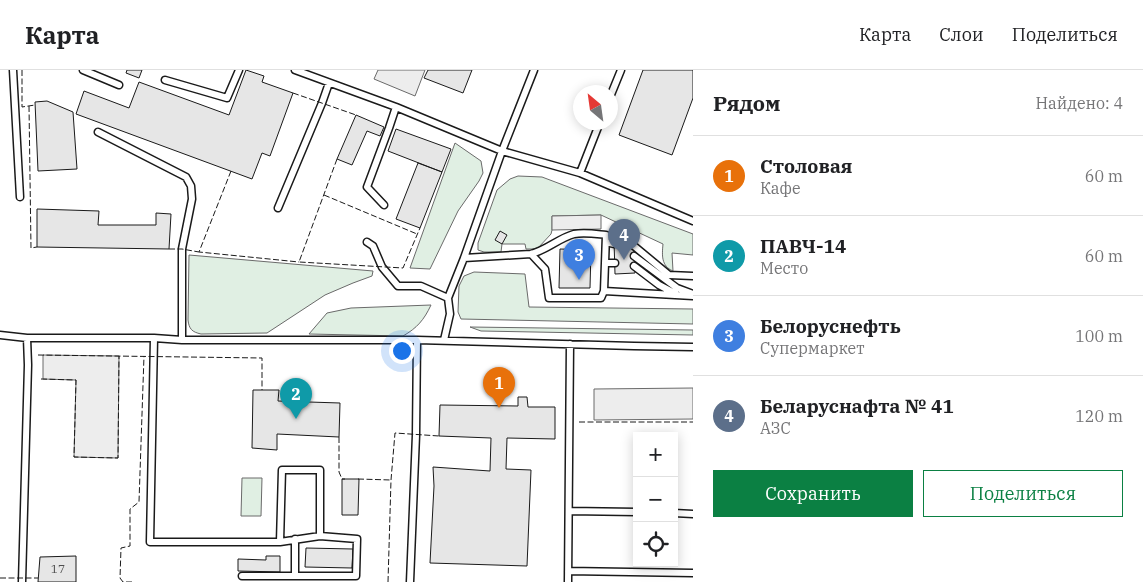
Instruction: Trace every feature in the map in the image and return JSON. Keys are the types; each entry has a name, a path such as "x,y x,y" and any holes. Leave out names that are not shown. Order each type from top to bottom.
{"lane":[{"path":"13,70 20,197"},
{"path":"83,70 119,85"},
{"path":"165,80 226,98 239,70"},
{"path":"295,70 396,107 502,151 580,173 693,221"},
{"path":"444,340 450,314 448,298 534,70"},
{"path":"615,85 621,70"},
{"path":"278,208 329,82"},
{"path":"384,205 367,187 396,107"},
{"path":"580,173 597,130"},
{"path":"98,132 186,177 192,186 192,199 182,249 182,340"},
{"path":"464,258 531,254 541,252 556,242 573,235 584,233 606,235 604,291 601,298 549,298 544,269 531,254"},
{"path":"367,242 373,246 382,267 398,286 421,286 448,298"},
{"path":"606,242 614,244"},
{"path":"634,246 669,275 693,276"},
{"path":"605,252 614,254"},
{"path":"634,256 677,288 693,295"},
{"path":"605,263 615,263"},
{"path":"634,266 660,285 680,296"},
{"path":"604,291 680,296 693,295"},
{"path":"0,335 27,338 154,338 182,340 444,340 693,347"},
{"path":"22,582 28,365 27,338"},
{"path":"154,338 150,542 280,542 320,536 357,539 356,576 242,576"},
{"path":"410,582 416,435 417,340"},
{"path":"568,582 570,344"},
{"path":"280,542 282,470 320,470 320,536"},
{"path":"569,510 633,512"},
{"path":"678,513 693,514"},
{"path":"295,539 295,576"},
{"path":"568,571 693,573"}],"green space":[{"path":"455,143 481,161 483,173 458,211 430,269 410,268"},
{"path":"518,176 542,177 693,234 693,255 672,253 673,271 664,263 663,244 601,215 552,216 551,234 538,248 526,249 525,244 502,244 501,252 478,250 478,243 497,190 510,179"},
{"path":"189,255 373,271 372,276 325,295 267,333 201,334 192,330 188,320"},
{"path":"474,272 525,274 529,307 693,309 693,324 461,319 458,312 459,286 464,276"},
{"path":"431,305 420,323 403,336 309,334 327,313 351,308"},
{"path":"470,327 693,330 693,335 481,331"},
{"path":"242,478 262,478 261,516 241,516"}],"shaded area":[{"path":"378,70 425,70 415,96 374,79"},
{"path":"601,215 601,229 552,230 552,216"},
{"path":"43,355 119,356 118,458 74,457 76,380 43,379"},
{"path":"693,388 693,419 594,420 594,389"}],"building":[{"path":"127,70 142,70 139,78 126,73"},
{"path":"246,70 264,76 262,82 293,93 270,156 262,153 252,179 76,114 84,91 129,108 139,82 229,115"},
{"path":"428,70 472,70 463,93 424,78"},
{"path":"643,70 693,70 693,98 672,155 619,135"},
{"path":"47,101 73,112 77,169 38,171 35,102"},
{"path":"356,115 384,127 380,136 367,131 352,165 337,159"},
{"path":"396,129 451,149 442,172 388,151"},
{"path":"418,163 442,172 420,228 396,219"},
{"path":"37,209 99,211 98,225 156,225 156,213 171,214 169,249 37,247"},
{"path":"500,231 507,235 502,244 495,240"},
{"path":"634,240 635,273 615,274 614,241"},
{"path":"560,249 591,250 590,288 559,288"},
{"path":"253,390 279,390 278,401 340,403 339,437 277,434 277,450 252,448"},
{"path":"518,397 527,397 528,407 555,407 555,439 507,438 506,469 531,470 527,566 430,563 434,486 433,467 490,471 491,438 439,436 440,405 518,406"},
{"path":"342,479 359,479 358,515 342,515"},
{"path":"306,548 353,549 352,568 305,567"},
{"path":"76,556 76,582 38,582 40,557"},
{"path":"266,556 280,556 280,572 238,571 238,559 266,560"}],"fence":[{"path":"22,70 22,107 35,105"},
{"path":"293,93 356,115"},
{"path":"29,106 31,248 37,247"},
{"path":"337,159 299,262 403,268 420,228"},
{"path":"231,171 199,252 299,262"},
{"path":"324,195 417,234"},
{"path":"169,249 199,252"},
{"path":"38,355 262,358 262,390"},
{"path":"41,379 76,380 74,457 118,458 119,356"},
{"path":"132,582 123,582 120,578 121,548 130,546 130,509 139,502 144,356"},
{"path":"579,422 693,422"},
{"path":"388,582 391,480 395,433 439,436"},
{"path":"339,437 339,472 342,479 345,479"},
{"path":"358,479 391,480"},
{"path":"0,578 38,578"}],"place":[{"name":"Беларуснафта № 41","path":"624,260"},
{"name":"Белоруснефть","path":"579,280"},
{"name":"Столовая","path":"499,408"},
{"name":"ПАВЧ-14","path":"296,419"}]}
